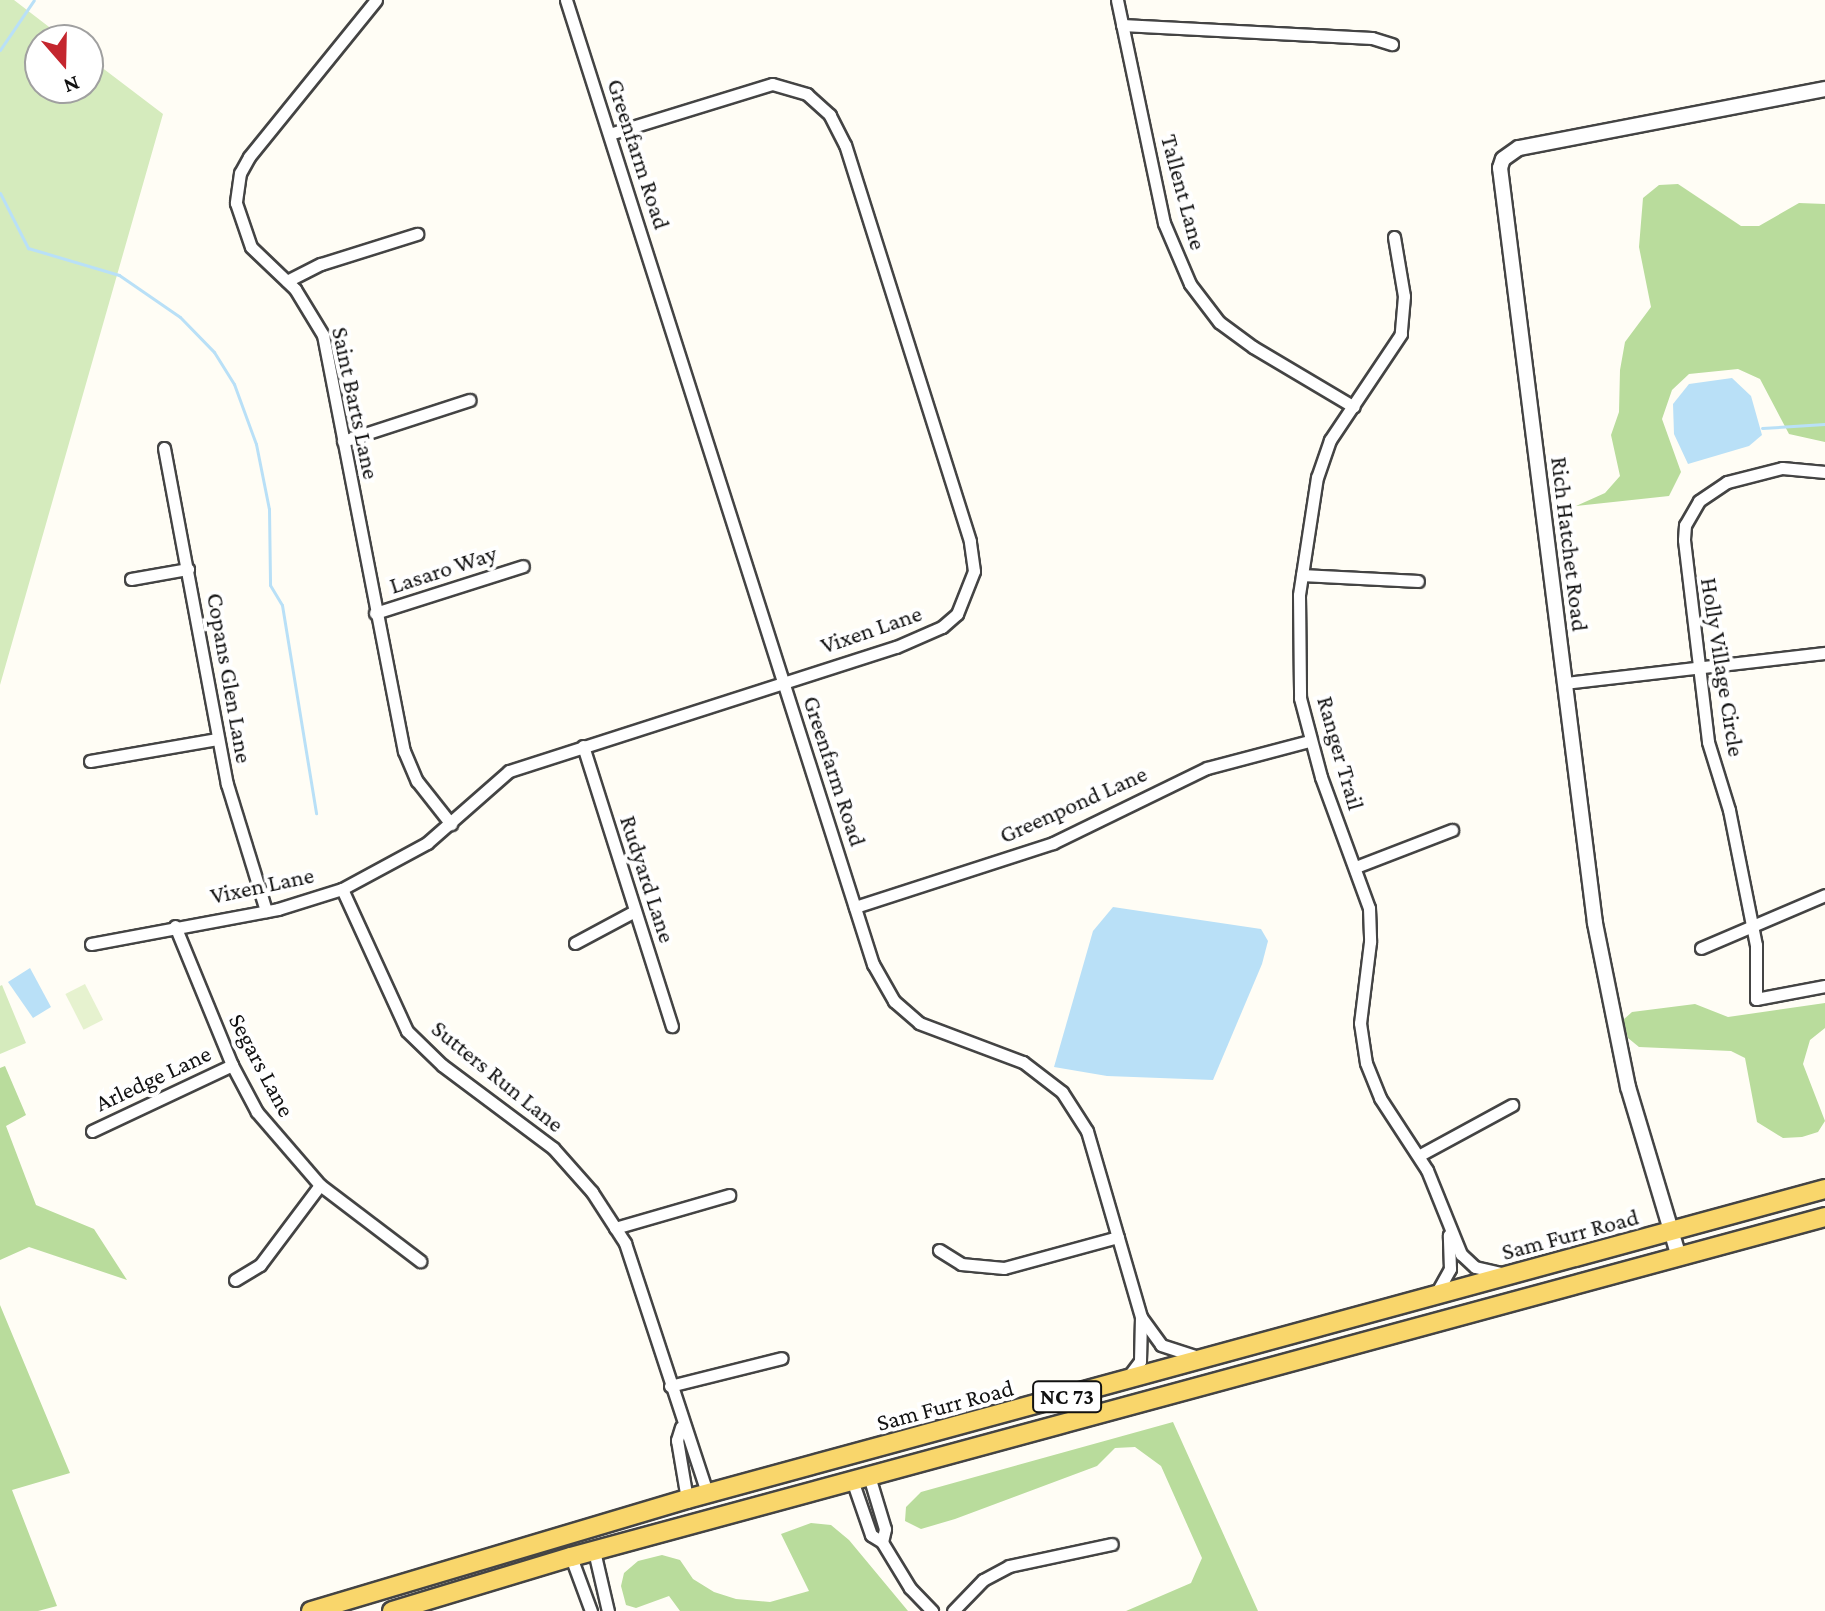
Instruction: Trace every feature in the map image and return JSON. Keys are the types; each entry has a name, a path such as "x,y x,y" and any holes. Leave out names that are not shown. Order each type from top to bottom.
{"main road":[{"name":"Sam Furr Road","path":"311,1611 687,1499 1825,1189"},
{"name":"Sam Furr Road","path":"392,1611 571,1557 1825,1217"},
{"path":"861,1478 872,1463 1054,1400"},
{"path":"488,1581 694,1510 708,1495"}],"street":[{"name":"Saint Barts Lane","path":"376,0 240,173 236,203 245,237 287,281 323,335 375,613 409,768 451,824"},
{"name":"Greenfarm Road","path":"566,0 873,964 907,1014 937,1031 1023,1062 1073,1106 1087,1131 1141,1317 1140,1361 1123,1382"},
{"name":"Tallent Lane","path":"1117,0 1164,223 1190,284 1219,322 1253,347 1354,407"},
{"path":"1122,25 1372,38 1392,44"},
{"name":"Vixen Lane","path":"91,944 266,911 342,889 410,855 451,824 509,771 930,634 957,614 972,586 970,541 838,128 807,94 785,85 757,86 609,134"},
{"name":"Rich Hatchet Road","path":"1679,1257 1612,1013 1584,846 1501,187 1503,159 1519,148 1825,89"},
{"path":"287,281 321,264 417,234"},
{"name":"Ranger Trail","path":"1394,237 1404,296 1401,334 1321,458 1302,575 1298,668 1309,741 1356,867 1371,929 1360,1023 1366,1063 1380,1098 1420,1155 1449,1235 1450,1269 1434,1296"},
{"path":"343,441 469,400"},
{"name":"Copans Glen Lane","path":"164,448 217,739 266,911"},
{"name":"Holly Village Circle","path":"1825,472 1763,471 1727,482 1699,501 1685,525 1684,540 1708,742 1731,818 1752,926 1756,999 1825,986"},
{"name":"Lasaro Way","path":"375,613 523,566"},
{"path":"131,579 188,569"},
{"path":"1302,575 1418,581"},
{"path":"1565,683 1698,664 1825,653"},
{"path":"90,761 217,739"},
{"name":"Greenpond Lane","path":"855,907 1053,843 1207,768 1309,741"},
{"name":"Rudyard Lane","path":"583,746 672,1026"},
{"path":"1356,867 1452,830"},
{"name":"Sutters Run Lane","path":"342,889 407,1031 442,1065 553,1148 615,1228 641,1284 681,1427 677,1440 687,1499"},
{"path":"1701,948 1825,895"},
{"path":"575,943 635,911"},
{"name":"Segars Lane","path":"175,926 232,1065 257,1112 320,1185 420,1261"},
{"name":"Arledge Lane","path":"92,1131 232,1065"},
{"path":"1420,1155 1512,1105"},
{"path":"235,1280 260,1265 320,1185"},
{"path":"615,1228 729,1195"},
{"name":"Ranger Trail","path":"1449,1235 1475,1267 1511,1274"},
{"path":"939,1250 961,1264 1004,1268 1118,1237"},
{"name":"Greenfarm Road","path":"1141,1317 1161,1345 1207,1359"},
{"path":"670,1386 782,1358"},
{"name":"Sutters Run Lane","path":"681,1427 691,1435 708,1495"},
{"path":"861,1478 871,1535 882,1542 910,1588 932,1611"},
{"path":"861,1478 885,1529 882,1542"},
{"path":"953,1611 983,1580 1009,1566 1112,1544"},
{"path":"594,1551 608,1611"},
{"path":"571,1557 591,1611"}],"green space":[{"path":"0,0 14,0 45,24 24,24 24,104 104,104 104,69 163,114 0,685"},
{"path":"1678,184 1741,226 1759,226 1799,203 1825,204 1825,442 1789,434 1760,379 1738,369 1689,374 1672,390 1662,419 1681,472 1669,496 1576,506 1605,493 1620,476 1611,435 1619,412 1620,370 1625,342 1651,307 1639,247 1643,198 1659,185"},
{"path":"85,984 103,1020 84,1030 65,994"},
{"path":"0,986 26,1043 0,1054"},
{"path":"1825,1003 1825,1028 1810,1040 1803,1064 1825,1121 1818,1132 1802,1137 1783,1138 1757,1122 1745,1058 1731,1051 1639,1047 1628,1038 1623,1020 1632,1012 1695,1004 1728,1017"},
{"path":"5,1066 26,1115 6,1126 36,1205 94,1229 127,1280 29,1247 0,1260 0,1068"},
{"path":"0,1305 70,1473 12,1490 57,1606 38,1611 0,1611"},
{"path":"1173,1422 1258,1611 1126,1611 1191,1583 1202,1558 1161,1466 1135,1447 1115,1448 1097,1466 955,1519 921,1529 905,1521 906,1507 921,1492"},
{"path":"811,1523 831,1525 849,1540 908,1611 680,1611 669,1596 636,1608 626,1605 621,1586 624,1573 638,1561 662,1555 680,1560 693,1579 714,1592 736,1599 770,1602 809,1591 781,1534"}],"water":[{"path":"1732,378 1751,396 1762,435 1749,446 1688,464 1674,434 1673,404 1689,384"},
{"path":"1113,907 1261,929 1268,941 1262,964 1213,1080 1107,1076 1054,1067 1093,931"},
{"path":"30,968 51,1007 33,1018 8,982"}],"waterway":[{"path":"0,50 34,0"},
{"path":"0,193 28,248 119,275 180,317 214,352 234,384 256,444 269,509 270,585 282,605 316,813"},
{"path":"1762,428 1825,424"}]}
